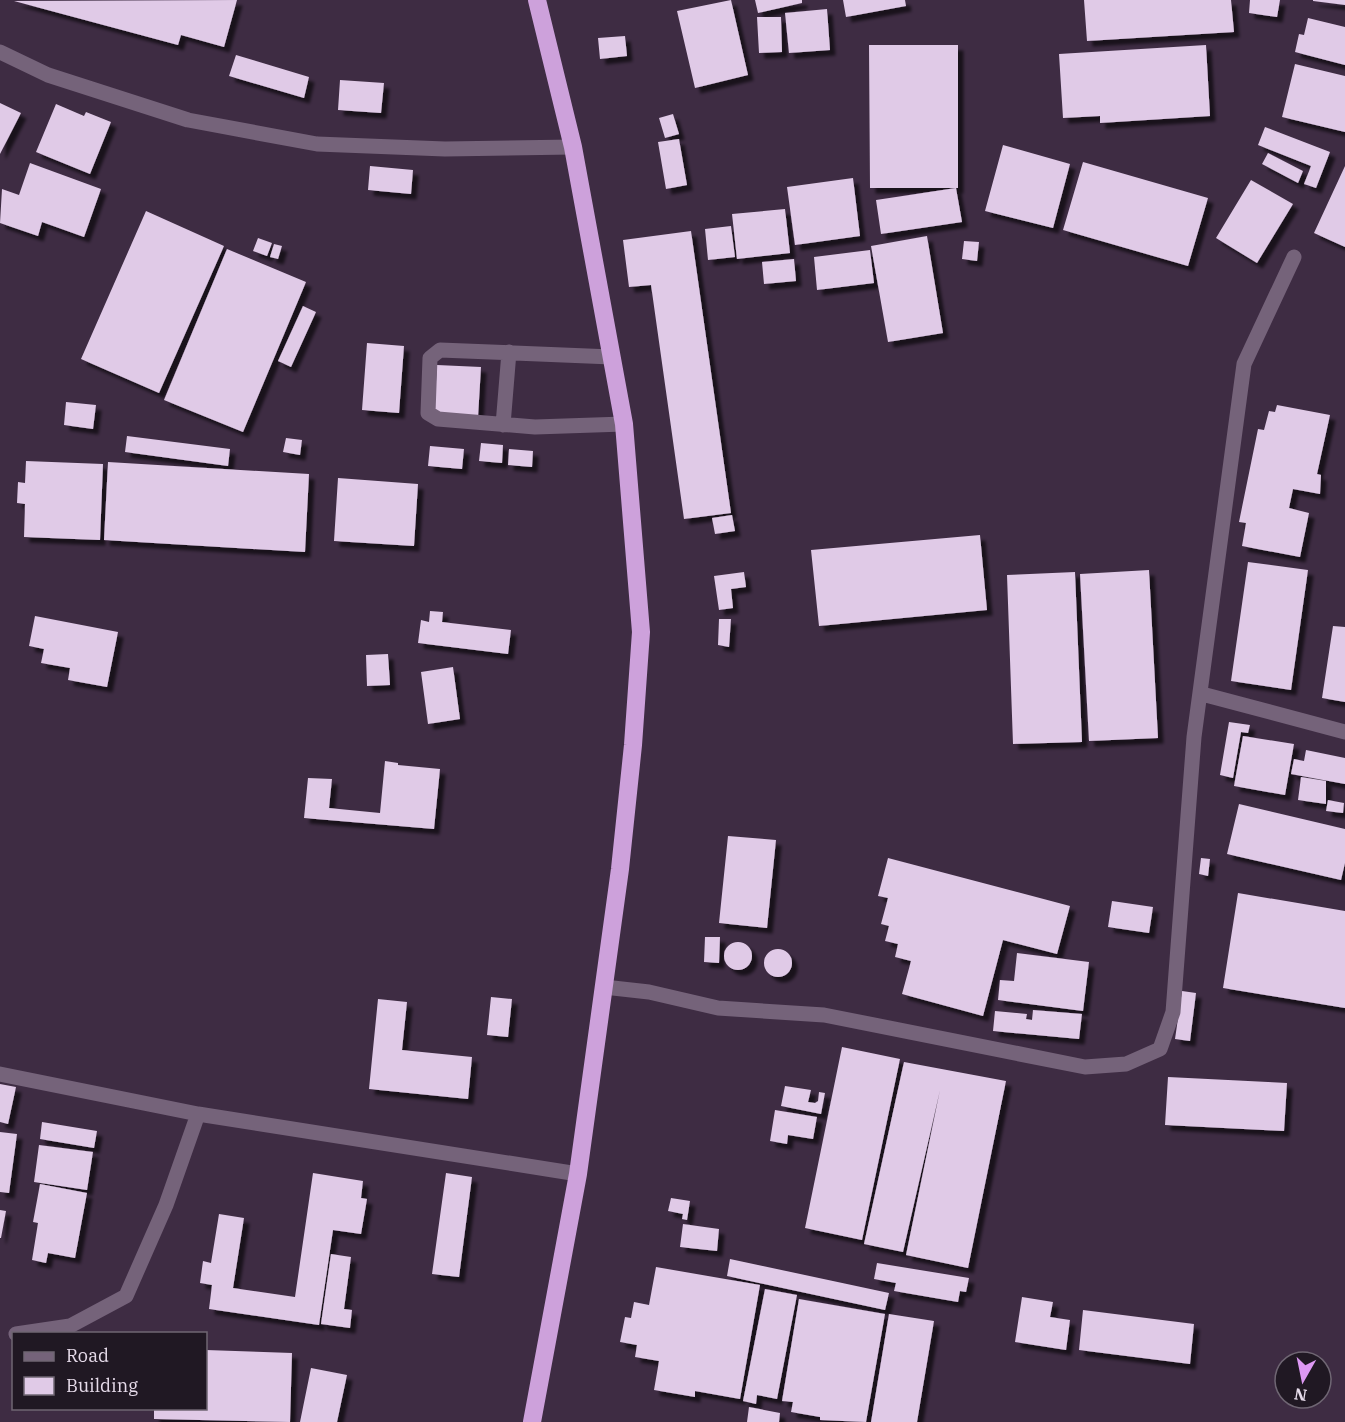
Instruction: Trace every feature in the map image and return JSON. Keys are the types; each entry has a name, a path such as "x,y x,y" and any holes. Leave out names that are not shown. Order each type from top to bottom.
{"highway":[{"path":"532,1422 578,1174 604,987 629,790 641,632 624,424 573,147 537,0"}],"street":[{"path":"0,52 48,75 188,120 317,144 446,149 573,147"},
{"path":"604,987 649,992 718,1008 824,1016 1085,1067 1126,1064 1160,1049 1173,1012 1194,737 1202,694 1244,364 1294,257"},
{"path":"612,357 448,349 437,351 430,358 429,415 438,419 535,427 624,424"},
{"path":"503,424 509,352"},
{"path":"1202,694 1345,732"},
{"path":"0,1074 198,1114 578,1174"},
{"path":"29,1332 70,1326 126,1296 166,1205 198,1114"}],"building":[{"path":"237,0 224,47 181,35 178,45 14,1"},
{"path":"731,0 748,75 695,88 677,11"},
{"path":"755,0 802,0 802,3 758,13"},
{"path":"843,0 905,0 906,6 846,17"},
{"path":"1084,0 1231,0 1234,32 1087,41"},
{"path":"1250,0 1280,0 1277,17 1249,13"},
{"path":"1345,0 1345,5 1313,1"},
{"path":"827,9 830,50 789,53 785,13"},
{"path":"757,17 781,17 782,52 759,53"},
{"path":"1308,18 1345,27 1345,65 1295,52 1299,34 1304,35"},
{"path":"625,36 627,56 600,59 598,38"},
{"path":"869,45 958,45 958,188 870,188"},
{"path":"1206,45 1210,116 1100,123 1100,116 1063,118 1059,54"},
{"path":"236,55 309,77 304,98 229,76"},
{"path":"1295,64 1345,76 1345,132 1282,117"},
{"path":"340,80 384,83 381,113 338,110"},
{"path":"0,103 21,113 0,154"},
{"path":"56,104 84,116 86,112 111,122 90,174 36,152"},
{"path":"673,114 679,134 665,138 659,118"},
{"path":"1265,127 1330,152 1316,188 1304,184 1311,166 1258,145"},
{"path":"679,139 687,185 666,189 658,142"},
{"path":"1003,145 1070,164 1053,228 985,211"},
{"path":"1268,153 1303,171 1298,183 1262,164"},
{"path":"1083,162 1208,198 1188,266 1063,230"},
{"path":"30,163 101,189 84,237 42,222 38,236 0,223 2,189 19,195"},
{"path":"370,166 413,170 411,194 368,190"},
{"path":"1345,166 1345,247 1314,233"},
{"path":"853,178 860,236 795,245 787,187"},
{"path":"1251,180 1293,204 1257,263 1216,238"},
{"path":"956,188 962,222 881,234 876,200"},
{"path":"785,209 790,253 737,259 732,214"},
{"path":"146,211 224,246 159,393 81,359"},
{"path":"731,226 735,257 708,260 705,229"},
{"path":"691,231 731,513 684,519 651,285 629,287 623,240"},
{"path":"927,236 943,333 888,342 871,246"},
{"path":"258,238 272,243 267,256 253,251"},
{"path":"964,241 979,242 977,261 962,259"},
{"path":"274,244 282,246 278,259 270,257"},
{"path":"227,249 306,282 243,432 164,400"},
{"path":"870,250 874,283 817,290 814,257"},
{"path":"794,259 796,281 764,284 762,262"},
{"path":"303,306 316,312 291,367 278,361"},
{"path":"367,343 404,346 399,413 362,410"},
{"path":"437,365 481,367 478,417 434,414"},
{"path":"66,402 96,405 93,429 64,425"},
{"path":"1277,405 1330,415 1317,474 1321,475 1320,494 1293,489 1289,508 1309,513 1300,557 1242,546 1246,523 1239,522 1258,429 1264,430 1269,411 1275,412"},
{"path":"127,436 230,449 228,466 125,452"},
{"path":"286,438 302,440 300,455 283,452"},
{"path":"481,443 503,445 502,463 479,461"},
{"path":"430,446 464,449 462,469 428,466"},
{"path":"509,449 533,451 532,467 508,465"},
{"path":"26,461 103,464 100,540 24,537 25,504 17,503 18,482 25,483"},
{"path":"108,462 309,474 305,552 104,540"},
{"path":"338,478 418,484 414,546 334,541"},
{"path":"732,515 735,531 715,534 712,518"},
{"path":"980,535 987,610 819,626 811,550"},
{"path":"1248,562 1308,570 1291,690 1231,681"},
{"path":"1149,570 1158,738 1089,741 1080,574"},
{"path":"744,572 746,587 731,589 733,608 719,610 714,576"},
{"path":"1075,572 1082,742 1013,744 1007,575"},
{"path":"430,611 443,612 442,622 511,630 508,654 418,643 421,620 429,622"},
{"path":"35,616 118,632 107,687 68,680 70,668 41,663 44,649 29,646"},
{"path":"719,619 731,619 729,647 718,645"},
{"path":"1333,626 1345,627 1345,702 1322,698"},
{"path":"388,654 390,685 367,686 366,655"},
{"path":"453,667 460,719 428,724 421,672"},
{"path":"1229,722 1250,725 1248,733 1241,732 1233,778 1220,775"},
{"path":"1243,736 1294,744 1285,795 1234,786"},
{"path":"1306,750 1345,758 1345,784 1291,774 1294,759 1304,761"},
{"path":"385,761 398,763 398,765 440,769 434,829 304,818 308,778 332,779 329,808 380,813"},
{"path":"1301,777 1326,781 1326,804 1298,800"},
{"path":"1328,800 1344,803 1343,813 1326,811"},
{"path":"1239,804 1345,829 1345,863 1341,880 1227,854"},
{"path":"728,836 776,840 767,928 719,923"},
{"path":"888,858 1070,906 1057,954 1003,940 983,1016 902,994 911,961 895,957 898,944 885,941 889,926 881,924 888,898 878,896"},
{"path":"1201,858 1210,859 1208,876 1199,874"},
{"path":"1238,893 1345,911 1345,1008 1223,988"},
{"path":"1112,901 1153,907 1149,933 1108,927"},
{"path":"705,937 720,937 719,963 704,962"},
{"path":"738,942 748,946 752,956 748,966 738,970 728,966 724,956 728,946"},
{"path":"778,949 788,953 792,963 788,973 778,977 768,973 764,963 768,953"},
{"path":"1017,953 1089,962 1083,1011 998,1000 1000,980 1014,981"},
{"path":"1182,991 1196,993 1190,1041 1175,1039"},
{"path":"491,997 512,999 508,1037 487,1035"},
{"path":"378,999 407,1002 402,1050 472,1057 468,1099 369,1089"},
{"path":"1033,1010 1082,1014 1079,1039 993,1031 995,1011 1027,1014 1026,1019 1032,1020"},
{"path":"842,1047 900,1059 862,1240 805,1228"},
{"path":"904,1062 1006,1081 968,1268 906,1255 940,1090 903,1252 864,1244"},
{"path":"1168,1077 1287,1083 1284,1131 1165,1125"},
{"path":"0,1084 16,1087 8,1124 0,1122"},
{"path":"785,1086 811,1090 808,1102 815,1103 818,1101 819,1092 825,1093 821,1114 781,1106"},
{"path":"775,1110 817,1117 813,1139 788,1135 787,1144 770,1141"},
{"path":"42,1122 97,1131 94,1148 40,1139"},
{"path":"0,1132 17,1134 9,1193 0,1192"},
{"path":"39,1145 93,1152 87,1190 34,1182"},
{"path":"313,1173 363,1181 361,1198 367,1199 361,1234 333,1230 319,1325 209,1309 212,1285 200,1283 203,1261 211,1263 219,1214 244,1218 233,1288 295,1297"},
{"path":"446,1173 472,1177 459,1277 432,1274"},
{"path":"40,1184 87,1193 75,1258 48,1253 46,1263 32,1260 38,1223 33,1222"},
{"path":"671,1198 690,1201 687,1220 682,1219 683,1214 668,1211"},
{"path":"0,1210 6,1211 1,1238 0,1238"},
{"path":"683,1224 719,1229 717,1251 680,1247"},
{"path":"331,1254 351,1257 344,1309 352,1310 350,1328 321,1324"},
{"path":"730,1259 889,1293 885,1310 727,1276"},
{"path":"877,1263 969,1278 966,1292 960,1291 958,1302 894,1291 896,1283 874,1279"},
{"path":"656,1267 760,1285 740,1399 695,1391 695,1397 654,1390 659,1361 635,1357 637,1345 620,1342 625,1317 631,1318 634,1302 649,1305"},
{"path":"765,1289 797,1295 777,1399 757,1395 756,1404 743,1401"},
{"path":"1022,1297 1053,1302 1050,1317 1070,1320 1066,1350 1015,1342"},
{"path":"799,1299 885,1314 866,1422 820,1420 820,1417 791,1412 793,1402 782,1401"},
{"path":"1083,1310 1194,1324 1190,1364 1079,1350"},
{"path":"889,1314 934,1321 917,1422 871,1422"},
{"path":"207,1350 292,1353 290,1422 154,1419 154,1410 207,1410"},
{"path":"311,1368 347,1375 337,1422 300,1422"},
{"path":"749,1407 780,1413 779,1422 747,1422"}]}
